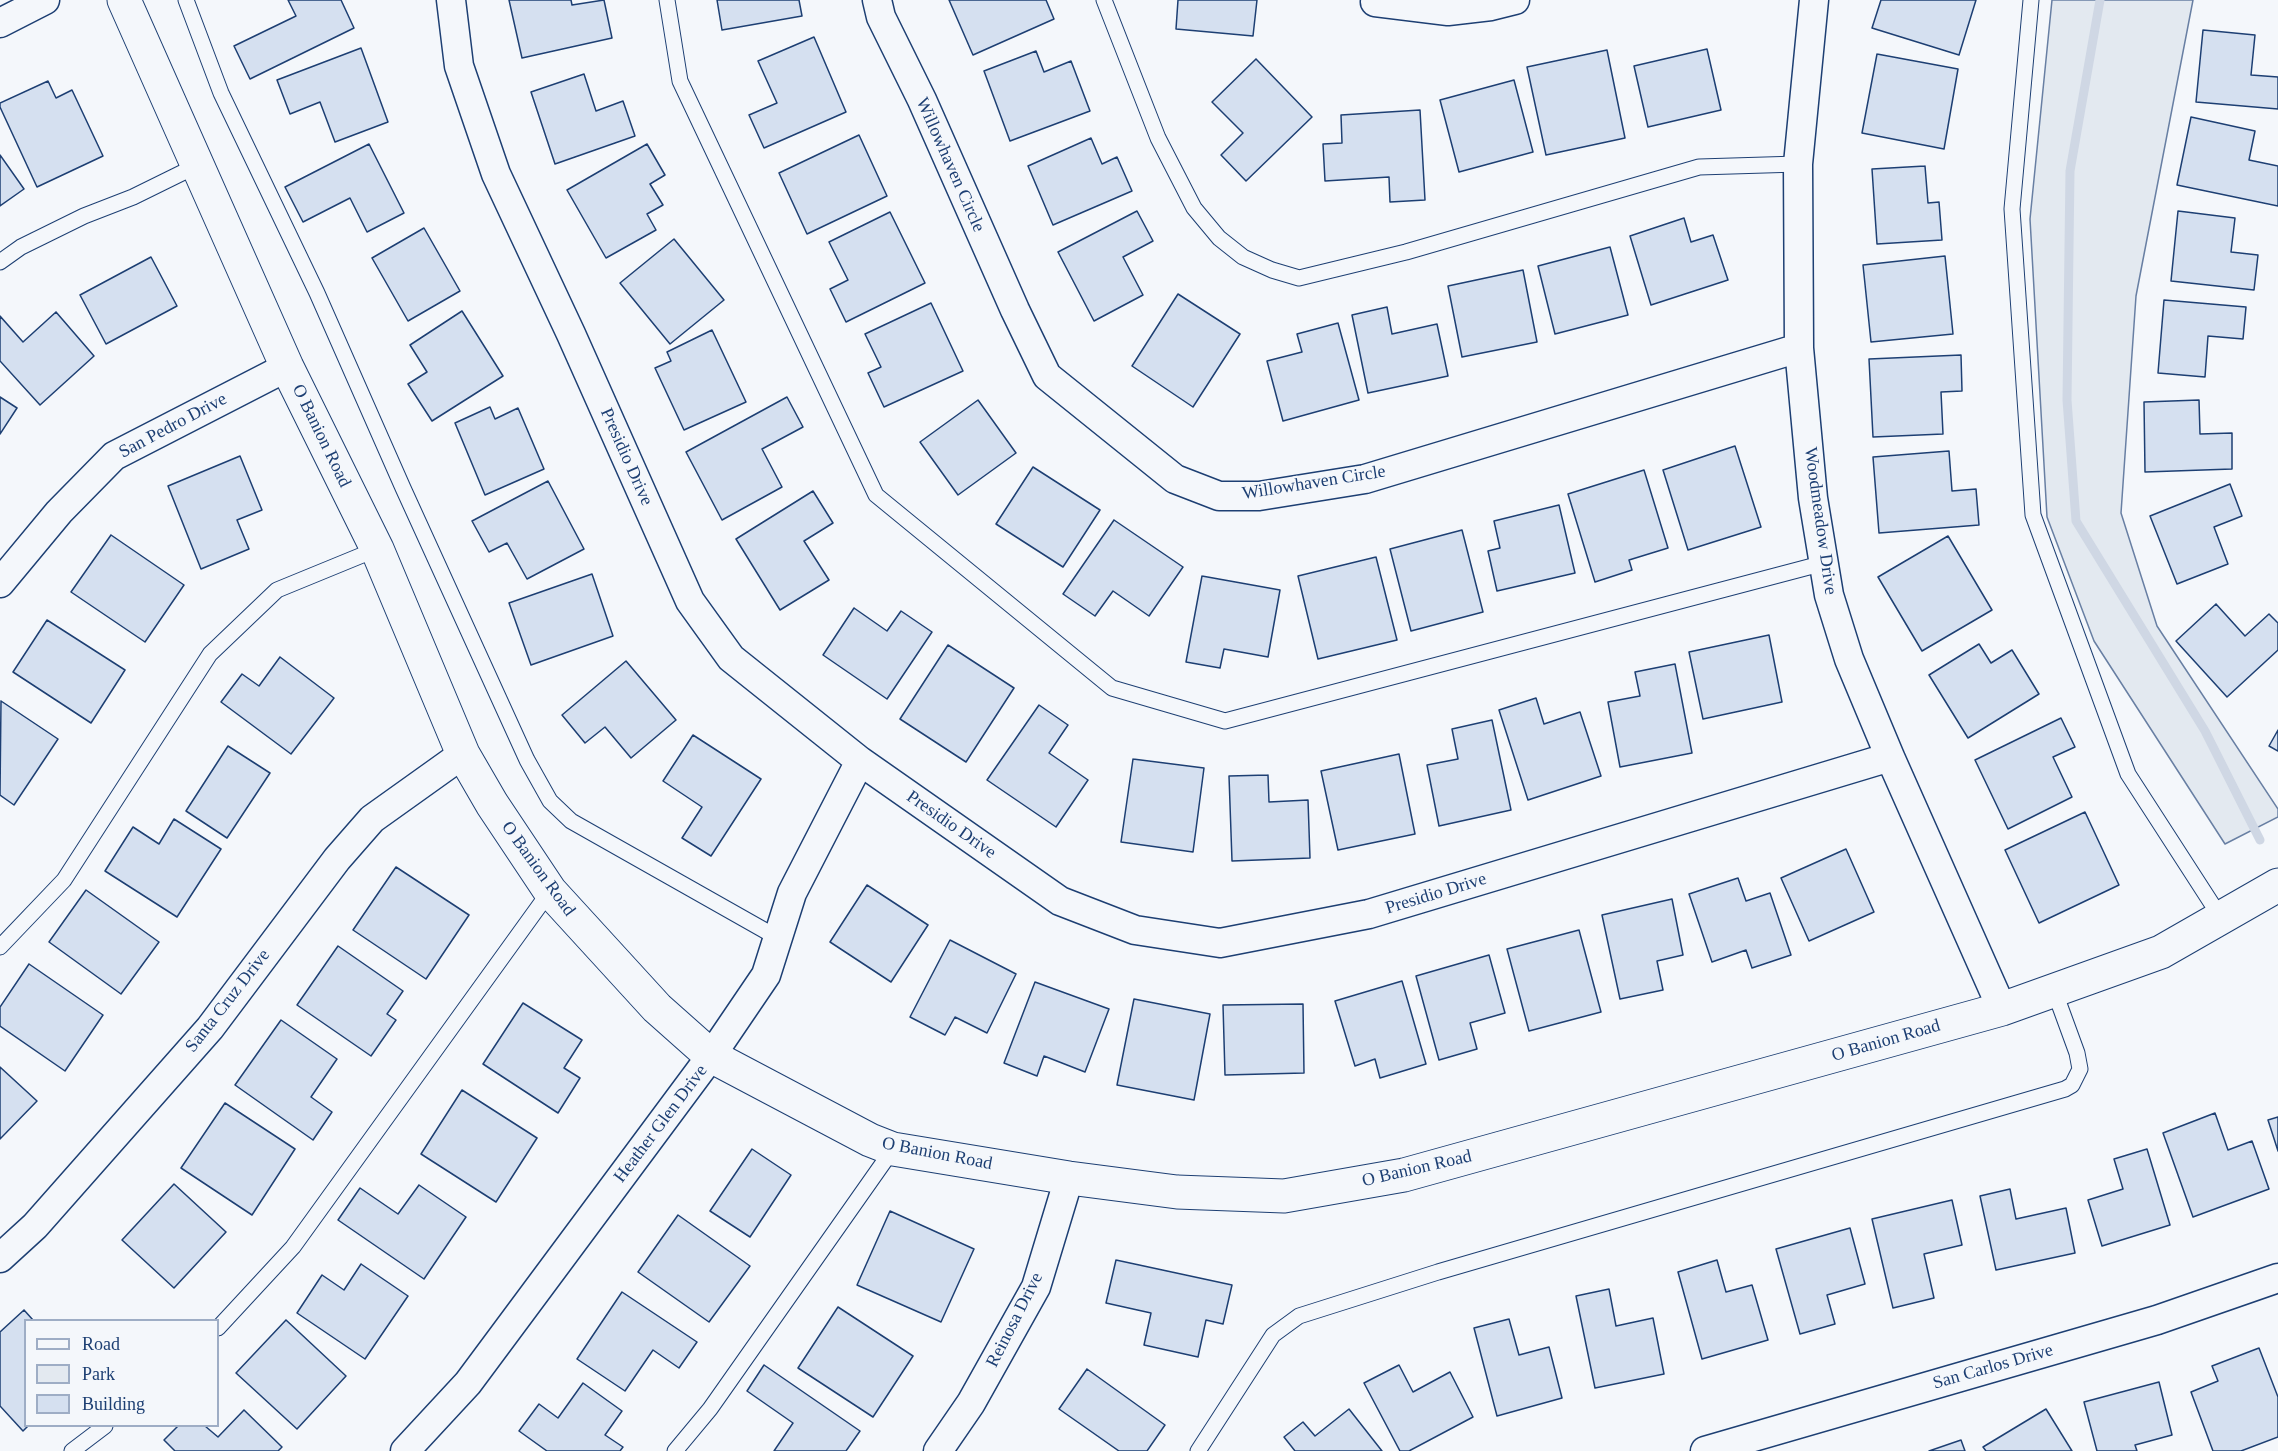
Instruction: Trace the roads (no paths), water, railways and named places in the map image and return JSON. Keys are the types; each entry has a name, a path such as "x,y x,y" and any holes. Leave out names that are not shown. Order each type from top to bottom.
{"street":[{"path":"0,23 45,0"},
{"name":"O Banion Road","path":"124,0 287,367 377,549 463,754 492,804 550,891 657,1008 711,1056 870,1140 894,1149 1069,1178 1177,1192 1284,1196 1404,1175 2002,1009 2161,952 2278,885"},
{"name":"Presidio Drive","path":"451,0 459,66 496,174 571,334 690,602 731,658 860,761 1060,901 1135,930 1221,944 1369,914 1890,757"},
{"name":"Willowhaven Circle","path":"877,0 881,17 922,100 1015,310 1047,376 1174,479 1219,496 1259,496 1365,479 1799,348"},
{"path":"1375,2 1448,11 1491,6 1515,0"},
{"name":"Woodmeadow Drive","path":"1814,0 1798,164 1799,348 1813,498 1829,595 1849,658 1890,757 2002,1009"},
{"name":"San Pedro Drive","path":"0,583 60,512 114,456 287,367"},
{"name":"Santa Cruz Drive","path":"0,1258 35,1226 210,1028 337,859 372,819 463,754"},
{"name":"Heather Glen Drive","path":"405,1451 468,1383 711,1056 766,975 792,893 860,761"},
{"name":"Reinosa Drive","path":"938,1451 971,1403 1036,1287 1069,1178"},
{"name":"San Carlos Drive","path":"1708,1451 2157,1320 2278,1278"}],"lane":[{"path":"186,0 221,93 317,293 526,759 550,801 571,821 778,938"},
{"path":"667,0 680,81 876,495 1112,688 1225,721 1824,563"},
{"path":"1104,0 1158,138 1194,208 1219,238 1243,257 1272,270 1299,278 1406,252 1699,167 1798,164"},
{"path":"2031,0 2012,209 2033,514 2127,774 2221,918"},
{"path":"0,262 21,246 84,216 133,197 198,165"},
{"path":"0,947 64,880 210,654 277,590 377,549"},
{"path":"219,1327 293,1247 550,891"},
{"path":"1198,1451 1273,1335 1299,1316 1438,1272 2065,1089 2072,1085 2080,1069 2077,1053 2054,990"},
{"path":"675,1451 711,1409 894,1149"},
{"path":"72,1451 102,1427"}],"waterway":[{"path":"2100,0 2070,171 2067,400 2076,521 2205,731 2260,840"}]}
